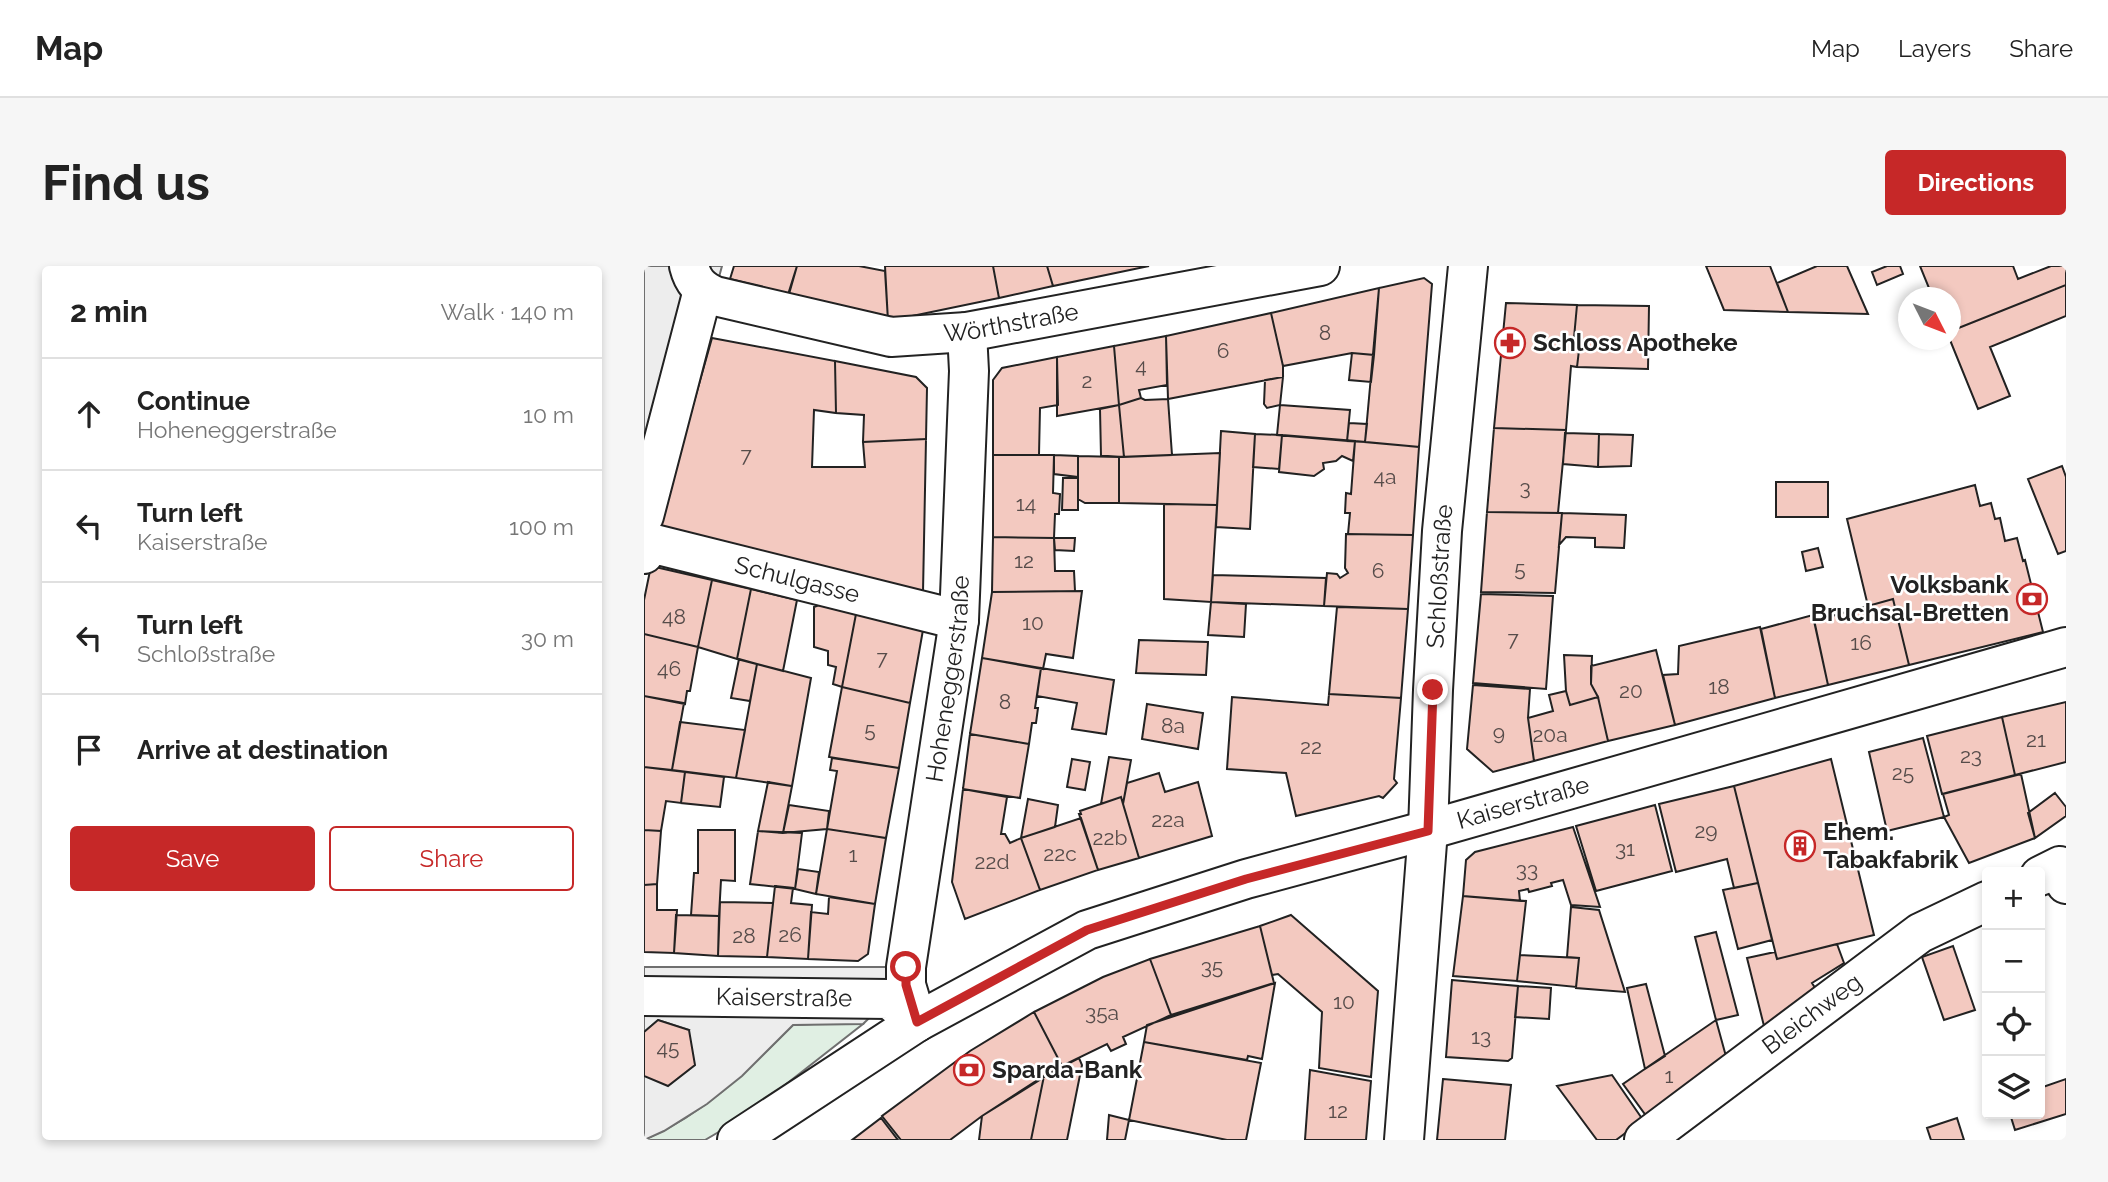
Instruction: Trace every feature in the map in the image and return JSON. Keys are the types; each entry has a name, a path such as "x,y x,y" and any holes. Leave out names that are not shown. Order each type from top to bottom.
{"street":[{"name":"Wörthstraße","path":"696,278 715,296 891,337 967,332 1321,266"},
{"name":"Schloßstraße","path":"1404,1140 1428,831 1442,531 1468,266"},
{"path":"648,501 696,278"},
{"name":"Hoheneggerstraße","path":"917,1022 906,985 906,967 959,620 969,371 967,332"},
{"name":"Schulgasse","path":"644,554 646,542 959,620"},
{"name":"Kaiserstraße","path":"737,1140 917,1022 1087,930 1246,879 1428,831 2066,646"},
{"path":"2045,874 2060,866 2066,884"},
{"name":"Bleichweg","path":"1644,1140 1920,933 1982,903"},
{"name":"Kaiserstraße","path":"644,996 889,999 917,1022"}],"green space":[{"path":"854,1022 863,1024 744,1117 705,1140 644,1140 706,1104 793,1025"}],"shaded area":[{"path":"644,266 722,266 644,554"},
{"path":"644,967 906,967 889,999 863,1024 793,1025 742,1076 707,1104 664,1131 644,1140 644,1076 689,1030 658,1020 644,1032"}],"building":[{"path":"734,266 797,266 789,294 730,279"},
{"path":"797,266 859,266 885,271 888,321 786,301"},
{"path":"885,266 993,266 999,298 888,321"},
{"path":"993,266 1047,266 1053,286 999,298"},
{"path":"1047,266 1149,266 1053,286"},
{"path":"1706,266 1770,266 1788,312 1724,310"},
{"path":"1817,266 1847,266 1868,314 1788,312 1777,283"},
{"path":"1887,266 1900,266 1903,274 1877,285 1872,272"},
{"path":"1920,266 2013,266 2018,279 2051,266 2066,266 2066,285 1961,327 1961,287 1929,287"},
{"path":"1424,278 1432,284 1419,447 1365,442 1379,288"},
{"path":"2066,285 2066,316 1990,347 2010,396 1978,409 1954,350 1961,350 1961,327"},
{"path":"1379,288 1374,355 1352,353 1283,366 1271,313"},
{"path":"1506,303 1577,305 1573,349 1579,350 1577,367 1571,366 1566,430 1494,428"},
{"path":"1577,305 1649,306 1648,369 1577,367 1579,350 1573,349"},
{"path":"1271,313 1283,377 1168,399 1166,336"},
{"path":"1166,336 1167,385 1139,390 1141,398 1119,405 1114,346"},
{"path":"712,338 835,361 836,413 814,410 812,467 865,467 863,442 926,439 923,592 659,526"},
{"path":"1114,346 1119,405 1057,416 1057,357"},
{"path":"1352,353 1374,355 1371,382 1349,380"},
{"path":"1057,357 1058,405 1040,408 1039,455 993,455 993,380 1002,368"},
{"path":"835,361 916,377 927,388 926,439 863,442 864,415 836,413"},
{"path":"1283,377 1280,405 1267,408 1264,404 1265,380"},
{"path":"1141,398 1168,399 1172,455 1124,457 1119,405"},
{"path":"1119,405 1124,457 1101,456 1100,409"},
{"path":"1280,405 1350,410 1347,441 1277,435"},
{"path":"1349,423 1367,424 1365,442 1347,441"},
{"path":"1494,428 1566,430 1558,513 1487,512"},
{"path":"1221,431 1255,434 1250,529 1216,527"},
{"path":"1565,433 1599,434 1598,467 1563,464"},
{"path":"1255,434 1282,435 1279,469 1253,467"},
{"path":"1599,434 1633,435 1631,466 1598,467"},
{"path":"1282,435 1355,441 1353,461 1342,456 1336,461 1323,463 1324,469 1314,476 1279,472"},
{"path":"1355,441 1419,447 1413,535 1348,534 1350,513 1345,513 1346,493 1351,494"},
{"path":"1220,453 1217,505 1119,503 1119,457"},
{"path":"993,455 1054,455 1053,493 1060,494 1059,514 1055,514 1054,538 993,537"},
{"path":"1054,455 1078,456 1078,477 1054,474"},
{"path":"1078,456 1119,457 1119,503 1085,503 1078,499"},
{"path":"2062,466 2066,477 2066,551 2058,554 2028,479"},
{"path":"1063,478 1078,478 1078,510 1062,510"},
{"path":"1776,482 1828,482 1828,517 1776,517"},
{"path":"1975,485 1980,506 1991,503 1995,519 2000,518 2005,541 2017,538 2043,632 1909,665 1893,599 1868,606 1847,519"},
{"path":"1164,504 1217,505 1211,602 1164,599"},
{"path":"1487,512 1562,513 1555,593 1481,592"},
{"path":"1562,513 1626,515 1624,548 1595,547 1595,538 1566,537 1559,545"},
{"path":"1346,534 1413,535 1408,609 1324,606 1327,573 1337,574 1340,578 1348,573 1345,568"},
{"path":"993,537 1054,538 1055,571 1074,571 1075,591 992,592"},
{"path":"1054,538 1075,538 1074,551 1055,550"},
{"path":"1818,548 1823,567 1806,571 1802,552"},
{"path":"651,566 712,580 698,647 644,634 644,600"},
{"path":"1213,575 1326,578 1324,606 1211,602"},
{"path":"712,580 751,589 737,659 698,647"},
{"path":"751,589 797,600 783,671 737,659"},
{"path":"1082,591 1073,658 1046,654 1043,669 982,658 992,592"},
{"path":"1481,594 1553,596 1546,689 1473,683"},
{"path":"1893,599 1909,665 1828,685 1814,621"},
{"path":"1211,602 1246,604 1244,637 1208,635"},
{"path":"819,605 856,614 842,687 833,684 836,667 828,665 828,651 814,647 814,607"},
{"path":"1337,607 1408,609 1401,698 1329,694"},
{"path":"856,614 923,630 910,703 842,687"},
{"path":"1813,615 1828,685 1775,698 1761,629"},
{"path":"1760,627 1775,698 1675,725 1663,675 1678,674 1679,646"},
{"path":"644,634 698,647 685,704 644,696"},
{"path":"1139,640 1208,642 1206,675 1136,673"},
{"path":"1656,650 1675,725 1608,741 1598,697 1591,684 1591,666"},
{"path":"1564,655 1592,656 1591,684 1598,697 1570,705 1566,691"},
{"path":"982,658 1041,668 1035,708 1038,708 1036,723 1032,723 1029,744 970,734"},
{"path":"739,659 757,664 750,701 731,698"},
{"path":"757,664 811,678 792,786 736,778"},
{"path":"1041,668 1114,680 1106,734 1072,729 1077,703 1037,696"},
{"path":"1473,685 1530,689 1528,718 1534,761 1493,772 1467,749"},
{"path":"842,687 910,703 899,768 829,757"},
{"path":"1566,691 1570,705 1598,697 1608,741 1534,761 1528,718 1553,711 1549,695"},
{"path":"1329,694 1401,698 1394,779 1397,783 1383,798 1379,796 1296,816 1286,773 1227,769 1232,697 1328,705"},
{"path":"644,696 684,703 672,770 644,767"},
{"path":"2066,702 2066,762 2015,775 2002,717"},
{"path":"1147,704 1203,713 1198,749 1142,739"},
{"path":"2002,717 2015,775 1942,794 1927,736"},
{"path":"680,722 745,730 736,778 672,770"},
{"path":"970,734 1029,744 1020,798 963,789"},
{"path":"1923,738 1944,817 1887,831 1869,752"},
{"path":"1109,757 1131,760 1123,804 1121,797 1101,804"},
{"path":"832,758 899,768 886,838 827,829 837,771 830,770"},
{"path":"1072,759 1090,762 1085,790 1067,787"},
{"name":"Ehem. Tabakfabrik","path":"1831,759 1874,935 1777,959 1734,786"},
{"path":"644,767 685,772 681,803 666,801 661,831 644,830"},
{"path":"685,772 724,777 720,807 681,803"},
{"path":"1159,773 1165,792 1198,782 1212,836 1139,858 1123,804 1127,783"},
{"path":"2021,774 2035,838 1969,863 1944,817 1949,815 1943,794"},
{"path":"768,782 792,786 783,833 758,831"},
{"path":"1734,786 1758,883 1734,888 1727,859 1676,872 1659,804"},
{"path":"963,789 1007,797 1001,834 1005,834 1010,843 1021,838 1040,890 965,919 952,882"},
{"path":"2055,793 2066,807 2066,816 2035,838 2028,813"},
{"path":"1121,797 1139,858 1098,870 1079,814 1080,811"},
{"path":"1028,799 1058,805 1055,827 1021,838"},
{"path":"789,805 829,811 827,829 783,833"},
{"path":"1655,805 1672,871 1596,891 1576,826"},
{"path":"1081,818 1098,870 1040,890 1021,838"},
{"path":"1573,827 1600,907 1571,905 1563,880 1529,892 1528,889 1519,891 1520,901 1463,896 1466,860 1475,852"},
{"path":"827,829 886,838 875,904 816,894"},
{"path":"644,830 661,831 657,884 644,885"},
{"path":"698,830 735,830 735,881 721,880 719,916 691,915 694,873 698,873"},
{"path":"758,831 802,833 795,889 750,884"},
{"path":"798,869 819,872 816,894 795,889"},
{"path":"1758,883 1772,940 1738,949 1723,890"},
{"path":"657,884 657,910 677,910 674,953 644,952 644,885"},
{"path":"775,886 793,888 791,903 812,905 808,959 767,957"},
{"path":"1463,896 1526,901 1517,981 1453,976"},
{"path":"829,897 875,904 868,954 858,961 808,959 811,912 828,914"},
{"path":"720,902 773,903 767,957 718,956"},
{"path":"1571,907 1599,910 1625,992 1576,988 1579,958 1567,957"},
{"path":"676,915 719,916 718,956 674,953"},
{"path":"1291,915 1378,991 1371,1077 1319,1068 1322,1012 1278,974 1272,975 1260,926"},
{"path":"1260,926 1274,983 1171,1015 1150,959"},
{"path":"1716,932 1738,1015 1716,1020 1695,937"},
{"path":"1837,944 1844,963 1812,983 1817,991 1764,1026 1747,958 1775,952 1777,959"},
{"path":"1953,946 1975,1010 1944,1020 1922,957"},
{"path":"1520,955 1579,958 1576,987 1517,981"},
{"path":"1150,959 1171,1015 1123,1037 1126,1044 1111,1051 1107,1044 1062,1066 1034,1012 1103,977"},
{"path":"1452,980 1518,986 1512,1058 1508,1061 1446,1057"},
{"path":"1275,983 1262,1059 1248,1056 1247,1060 1144,1042 1147,1025"},
{"path":"1646,984 1665,1056 1645,1069 1627,988"},
{"path":"1518,986 1551,988 1549,1019 1515,1017"},
{"path":"1034,1012 1062,1066 982,1116 950,1140 901,1140 882,1116 970,1051"},
{"path":"658,1020 689,1030 695,1065 668,1086 644,1076 644,1032"},
{"path":"1716,1020 1727,1060 1647,1117 1623,1084"},
{"path":"1144,1042 1261,1063 1246,1140 1227,1140 1129,1120"},
{"path":"1079,1058 1082,1065 1067,1140 1031,1140 1044,1076"},
{"path":"1310,1070 1371,1081 1366,1140 1305,1140"},
{"path":"1612,1075 1643,1120 1616,1140 1597,1140 1557,1086"},
{"path":"1044,1076 1031,1140 979,1140 982,1116"},
{"path":"1443,1079 1511,1085 1505,1140 1437,1140"},
{"path":"2066,1079 2066,1114 2015,1130 2012,1119 2045,1119 2045,1086"},
{"path":"1109,1115 1129,1120 1125,1140 1107,1140"},
{"path":"881,1118 898,1140 852,1140"},
{"path":"1957,1118 1964,1140 1931,1140 1927,1128"}],"place":[{"name":"Schloss Apotheke","path":"1510,343"},
{"name":"Volksbank Bruchsal-Bretten","path":"2032,599"},
{"name":"Ehem. Tabakfabrik","path":"1800,846"},
{"name":"Sparda-Bank","path":"969,1070"}],"route":[{"path":"906,967 906,985 917,1022 1087,930 1246,879 1428,831 1433,690"}]}
